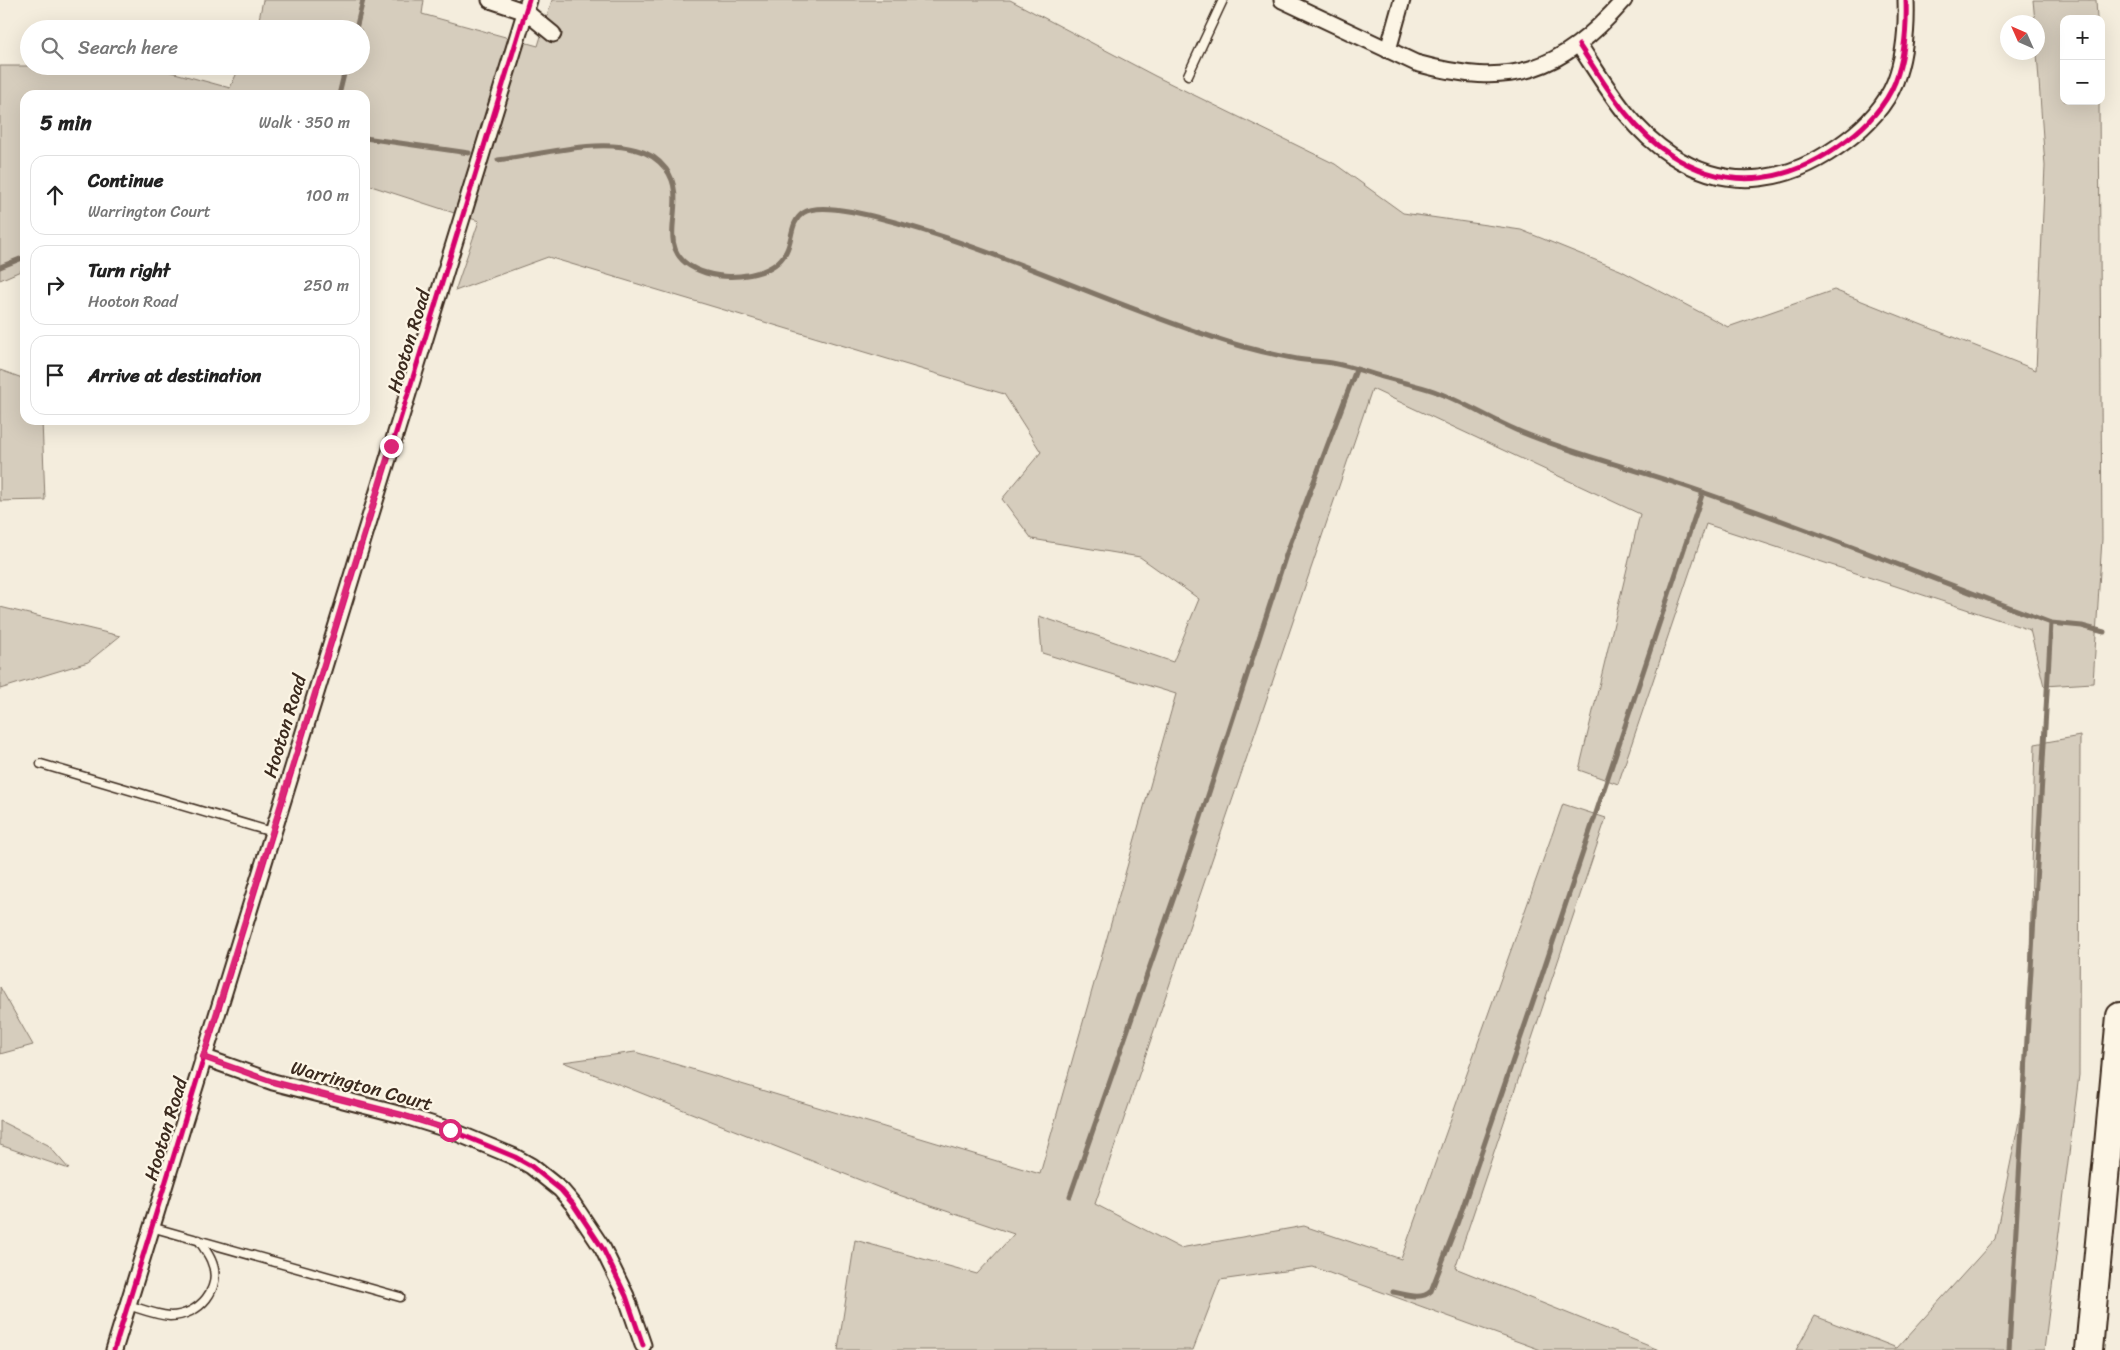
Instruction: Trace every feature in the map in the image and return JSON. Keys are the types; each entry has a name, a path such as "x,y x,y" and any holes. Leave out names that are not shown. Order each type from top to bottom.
{"highway":[{"path":"2089,1350 2120,1016"}],"street":[{"path":"490,0 527,6 553,34"},
{"path":"1282,0 1416,63 1438,69 1483,75 1506,74 1548,63 1579,45 1601,26 1624,0"},
{"path":"1388,50 1402,0"},
{"path":"1579,45 1613,96 1656,145 1671,155 1704,170 1739,179 1758,179 1795,171 1813,163 1830,153 1860,130 1873,116 1894,83 1900,65 1906,28 1906,0"},
{"name":"Hooton Road","path":"114,1350 527,6"},
{"name":"Warrington Court","path":"203,1057 273,1082 402,1115 450,1130 515,1156 531,1166 561,1190 592,1232 612,1265 626,1296 643,1346"}],"lane":[{"path":"1188,75 1223,0"},
{"path":"41,764 272,832"},
{"path":"151,1227 400,1297"},
{"path":"128,1304 170,1316 186,1312 202,1304 209,1296 215,1279 212,1261 199,1240"}],"shaded area":[{"path":"263,0 424,0 422,14 538,46 552,0 1010,0 1155,76 1335,164 1403,213 1521,230 1620,270 1728,327 1834,290 2036,370 2045,166 2037,60 2045,60 2045,15 2034,15 2033,0 2096,0 2097,15 2060,15 2060,105 2099,105 2102,539 2093,683 2044,686 2030,630 1706,524 1618,784 1579,770 1640,514 1372,389 1095,1204 1180,1248 1304,1226 1401,1259 1563,804 1606,818 1455,1268 1659,1350 1541,1350 1313,1267 1220,1280 1193,1350 838,1350 855,1240 977,1274 1014,1234 890,1192 563,1062 635,1052 1040,1174 1176,694 1042,653 1039,616 1173,662 1199,599 1140,557 1032,539 1002,499 1041,452 1004,394 548,257 455,291 479,221 370,186 370,90 20,90 20,271 0,280 0,66 20,66 20,75 182,75 230,88 236,75 370,75 370,20 259,20"},
{"path":"0,370 20,377 20,425 42,425 45,500 0,501"},
{"path":"0,607 120,636 88,662 0,689"},
{"path":"2080,736 2079,1075 2044,1350 1796,1350 1815,1316 1897,1348 1995,1239 2027,1082 2035,744"},
{"path":"0,987 33,1045 0,1054"},
{"path":"0,1121 48,1145 69,1169 0,1145"}],"waterway":[{"path":"358,20 363,0"},
{"path":"340,90 344,75"},
{"path":"370,139 469,153"},
{"path":"498,160 568,149 604,146 637,150 650,155 666,169 673,183 675,198 673,241 677,254 688,265 716,275 738,276 771,267 786,252 796,221 803,213 810,210 827,208 847,211 916,228 1001,257 1127,307 1222,340 1286,357 1345,366 1434,391 1544,441 1682,485 1749,509 2051,623 2082,626 2104,632"},
{"path":"0,267 20,259"},
{"path":"1070,1196 1190,851 1286,555 1356,370"},
{"path":"1393,1292 1423,1296 1431,1291 1458,1221 1540,981 1703,492"},
{"path":"2009,1350 2051,623"}],"cycle path":[{"path":"114,1350 529,0"},
{"path":"1579,45 1619,105 1643,132 1671,155 1694,167 1716,175 1761,178 1805,166 1847,140 1875,114 1891,91 1901,62 1905,42 1906,0"},
{"path":"203,1057 273,1082 402,1115 450,1130 515,1157 531,1166 561,1190 573,1204 603,1249 626,1296 643,1345"}],"route":[{"path":"391,446 203,1057 273,1082 402,1115 450,1130"}]}
